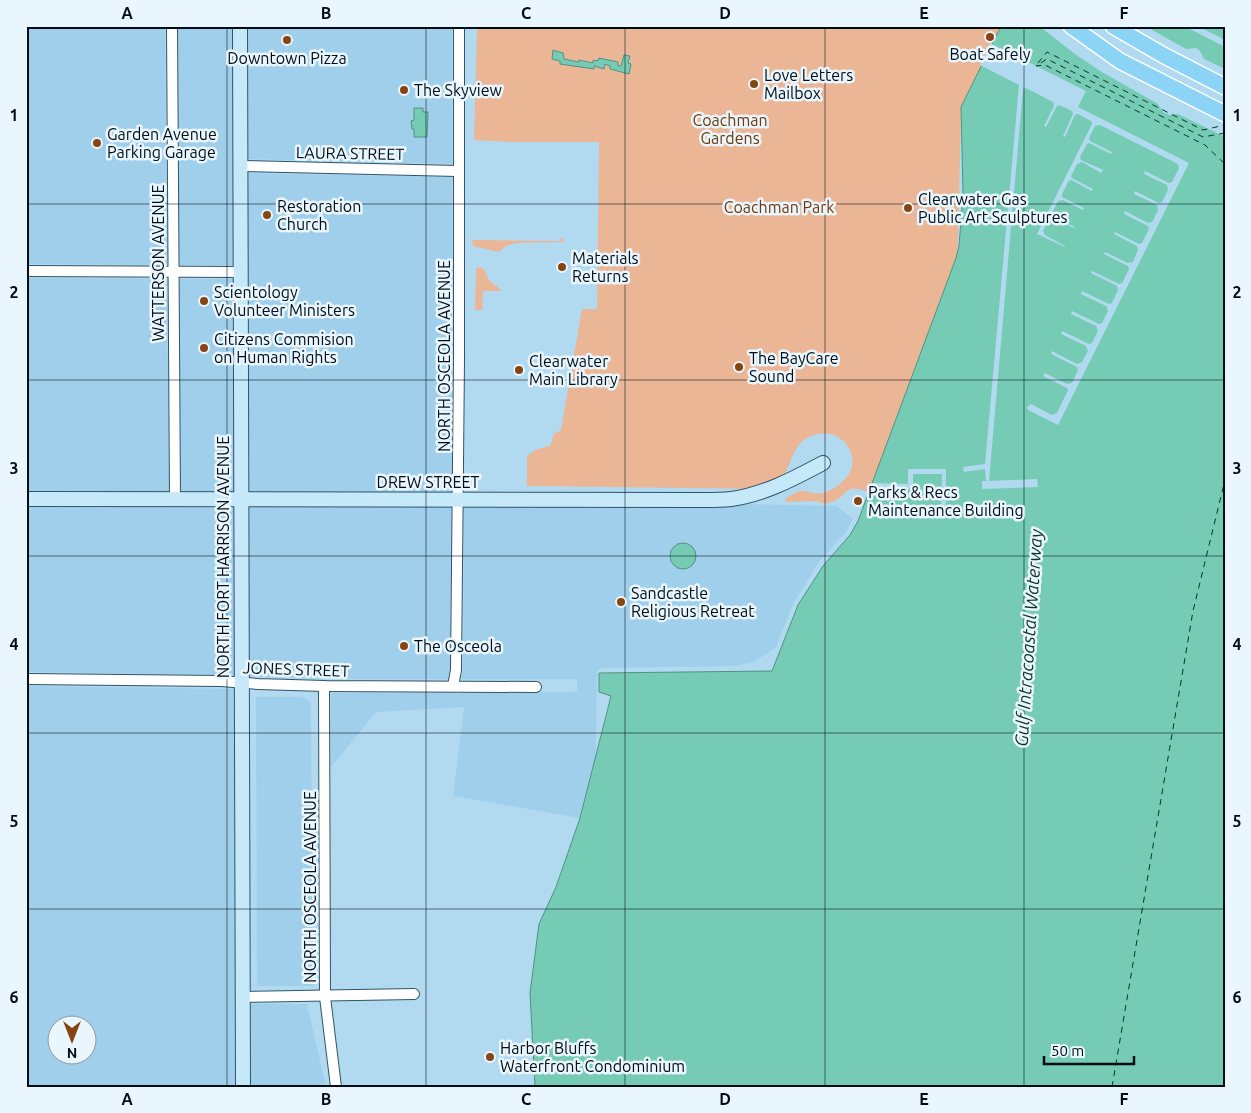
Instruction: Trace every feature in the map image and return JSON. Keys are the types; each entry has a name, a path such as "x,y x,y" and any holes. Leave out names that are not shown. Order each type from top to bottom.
{"main road":[{"path":"1070,26 1120,61 1225,114"},
{"path":"1113,26 1163,55 1225,87"}],"street":[{"name":"WATTERSON AVENUE","path":"172,26 175,499"},
{"name":"NORTH FORT HARRISON AVENUE","path":"240,26 243,1087"},
{"name":"NORTH OSCEOLA AVENUE","path":"453,686 456,670 458,499 459,26"},
{"name":"LAURA STREET","path":"240,166 458,170"},
{"path":"26,271 240,272"},
{"name":"DREW STREET","path":"26,498 732,499 758,492 823,463"},
{"name":"JONES STREET","path":"26,679 221,680 324,686 536,687"},
{"name":"NORTH OSCEOLA AVENUE","path":"324,686 325,997 336,1087"},
{"path":"242,997 414,994"}],"shaded area":[{"path":"26,26 165,26 167,265 26,264"},
{"path":"178,26 234,26 234,265 179,265"},
{"path":"246,26 452,26 452,164 247,159"},
{"path":"247,173 452,177 452,492 247,492"},
{"path":"26,278 167,279 169,492 26,492"},
{"path":"179,279 234,279 234,492 181,492"},
{"path":"737,504 837,506 853,519 846,532 819,562 794,602 776,647 754,662 734,666 602,668 597,670 596,757 580,818 453,796 464,707 376,712 331,767 331,693 457,694 577,692 577,679 461,679 463,670 464,506"},
{"path":"26,505 234,506 235,675 26,672"},
{"path":"247,506 451,506 450,669 448,679 325,679 247,676"},
{"path":"26,686 235,689 236,1087 26,1087"},
{"path":"256,697 301,697 309,701 311,710 313,986 257,986"},
{"path":"249,1004 307,1004 326,1087 249,1087"}],"green space":[{"name":"Coachman Park","path":"477,26 1001,26 961,107 957,254 869,492 850,489 838,499 829,503 819,503 819,501 786,502 785,499 798,492 820,493 832,489 841,483 849,473 852,463 851,453 847,445 839,438 830,434 819,434 802,442 798,446 781,480 769,489 527,486 527,456 537,449 550,446 554,434 561,430 582,309 597,309 599,142 474,140"},
{"path":"560,238 564,242 516,243 506,246 499,252 473,246 472,240 560,241"},
{"path":"476,268 484,269 489,280 502,291 483,291 482,310 475,310"}],"water":[{"name":"Gulf Intracoastal Waterway","path":"1001,26 1225,26 1225,1087 535,1087 530,993 539,924 556,887 580,818 611,696 599,692 599,673 772,671 798,605 823,566 850,535 858,521 956,258 959,246 963,194 961,107"},
{"path":"553,50 563,53 564,59 593,63 593,60 598,61 599,58 618,62 618,66 621,66 624,55 630,56 628,63 631,64 629,74 610,69 610,66 605,64 604,69 594,66 594,69 560,64 560,61 552,59"},
{"path":"414,108 423,108 423,112 428,112 427,137 414,137 411,121 414,120"},
{"path":"683,543 693,546 696,556 693,566 683,569 673,566 670,556 673,546"}],"pier":[{"path":"1039,26 1145,26 1186,49 1196,48 1204,59 1225,69 1225,137 1178,114 1169,115 1163,112 1158,104 1100,71"},
{"path":"1184,26 1198,26 1225,40 1225,47"},
{"path":"990,43 1086,91 1078,107 1189,163 1058,425 1028,410 1027,407 1031,404 1052,415 1057,413 1068,390 1043,376 1045,373 1067,384 1072,383 1078,370 1077,367 1051,354 1052,351 1077,364 1082,362 1088,351 1086,346 1061,334 1062,331 1089,344 1092,343 1098,331 1096,326 1071,314 1072,311 1099,324 1102,323 1108,311 1106,306 1081,294 1082,291 1109,304 1112,303 1118,290 1117,286 1091,273 1092,271 1119,284 1122,283 1129,269 1128,266 1104,254 1105,252 1128,263 1133,262 1138,250 1137,246 1114,234 1115,232 1139,244 1142,243 1149,229 1148,226 1124,214 1125,211 1148,223 1152,222 1158,210 1157,205 1134,194 1135,191 1159,203 1162,202 1168,190 1167,185 1144,174 1145,171 1169,183 1172,182 1179,168 1178,164 1100,125 1095,126 1089,138 1090,141 1112,152 1111,154 1089,143 1087,144 1080,157 1081,160 1103,170 1101,173 1082,162 1077,164 1071,176 1072,178 1093,189 1092,191 1071,180 1062,194 1062,197 1084,208 1083,210 1063,200 1058,201 1052,213 1053,216 1075,227 1052,218 1049,219 1043,231 1045,235 1065,247 1037,234 1092,124 1091,121 1078,114 1075,115 1065,137 1063,136 1073,114 1072,111 1059,105 1057,106 1046,127 1044,126 1054,106 1053,102 1026,88 1023,89 989,481 1037,479 1038,487 982,489 982,481 986,481 985,469 964,472 963,467 985,464 1019,85 980,65"},
{"path":"908,469 946,469 946,508 941,508 942,474 913,474 913,489 870,488 872,483 908,484"}],"ferry route":[{"path":"1038,63 1047,52 1203,130 1225,125"},
{"path":"1225,133 1203,137 1047,59 1036,66 1045,65 1205,145 1225,164"},
{"path":"1112,1087 1193,611 1225,480"}],"place":[{"name":"Boat Safely","path":"990,37"},
{"name":"Downtown Pizza","path":"287,40"},
{"name":"Love Letters Mailbox","path":"754,84"},
{"name":"The Skyview","path":"404,90"},
{"name":"Garden Avenue Parking Garage","path":"97,143"},
{"name":"Clearwater Gas Public Art Sculptures","path":"908,208"},
{"name":"Restoration Church","path":"267,215"},
{"name":"Materials Returns","path":"562,267"},
{"name":"Scientology Volunteer Ministers","path":"204,301"},
{"name":"Citizens Commision on Human Rights","path":"204,348"},
{"name":"The BayCare Sound","path":"739,367"},
{"name":"Clearwater Main Library","path":"519,370"},
{"name":"Parks & Recs Maintenance Building","path":"858,501"},
{"name":"Sandcastle Religious Retreat","path":"621,602"},
{"name":"The Osceola","path":"404,646"},
{"name":"Harbor Bluffs Waterfront Condominium","path":"490,1057"}],"park label":[{"name":"Coachman Gardens","path":"730,129"}]}
